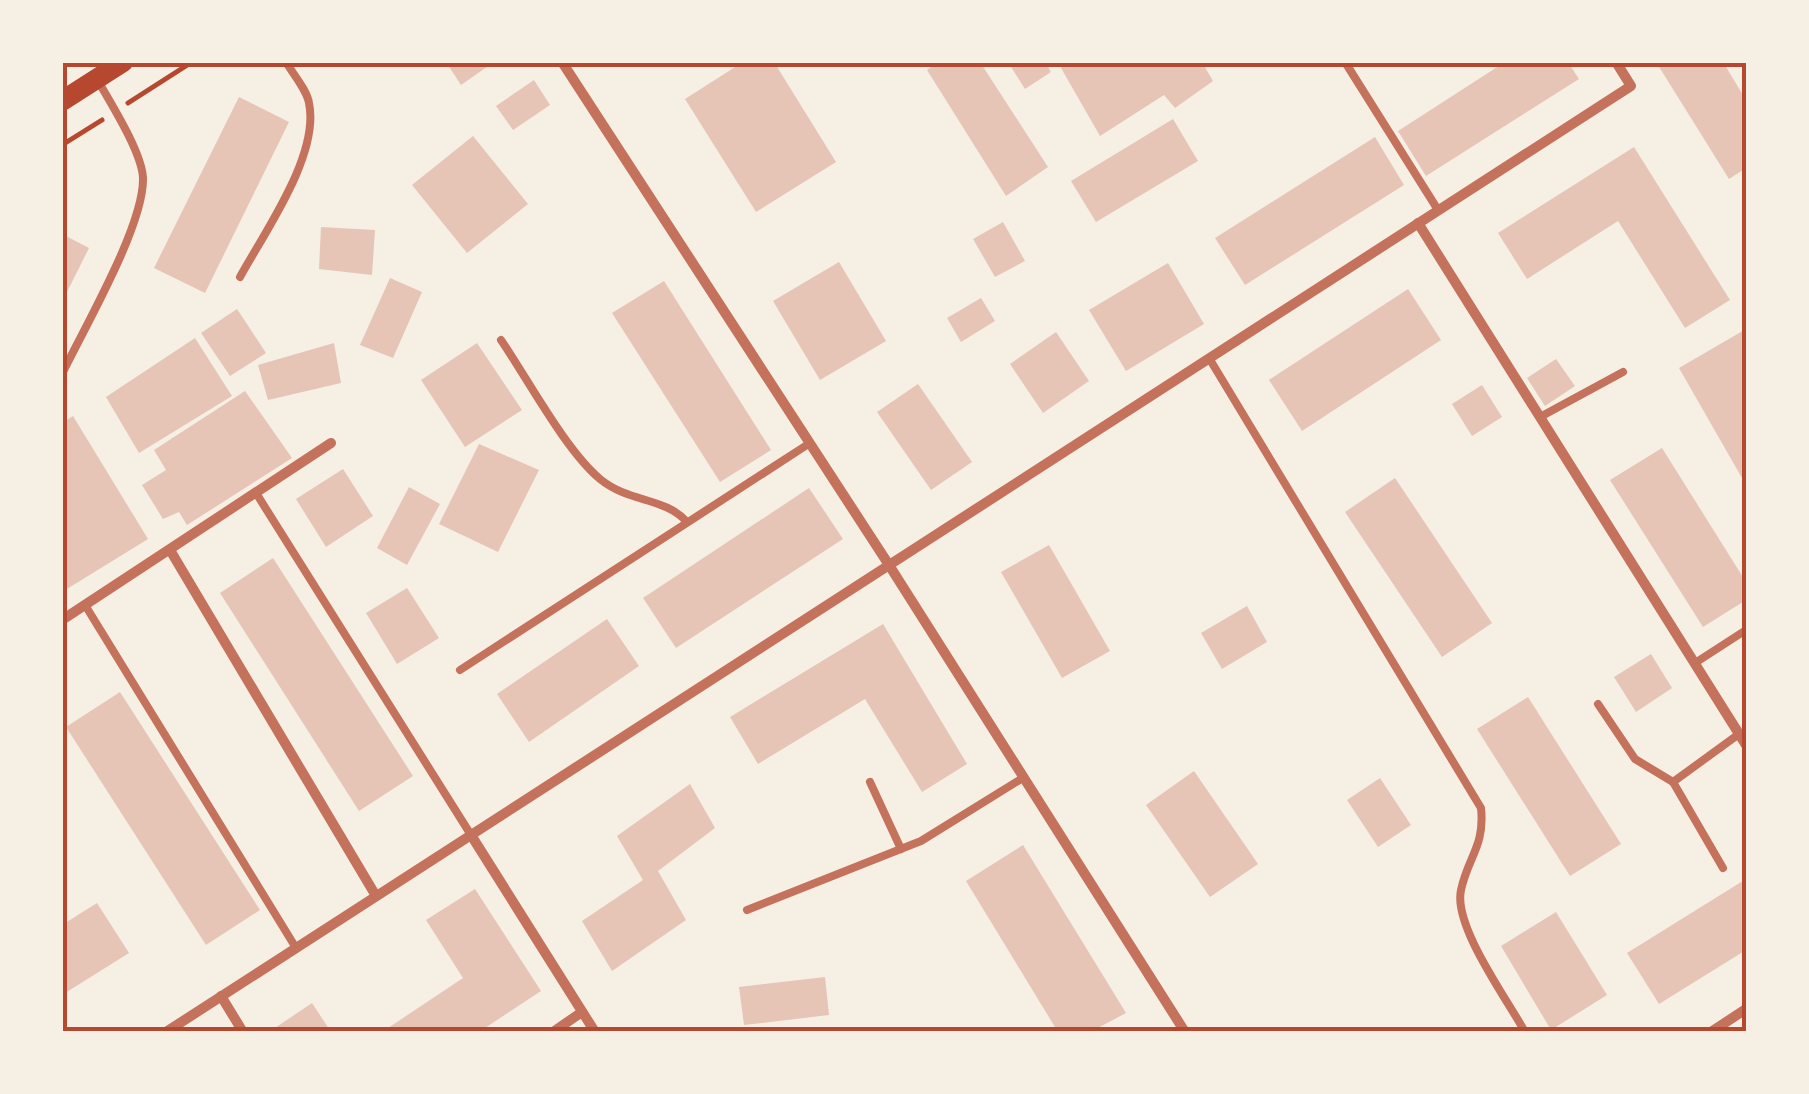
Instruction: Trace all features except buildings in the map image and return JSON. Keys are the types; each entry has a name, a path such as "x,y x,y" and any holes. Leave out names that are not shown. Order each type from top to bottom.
{"main road":[{"path":"62,101 123,62"}],"street":[{"path":"562,62 889,565 1185,1032"},
{"path":"166,1032 1630,86 1616,62"},
{"path":"1418,223 1746,746"},
{"path":"62,620 332,443"},
{"path":"170,550 376,896"},
{"path":"471,835 594,1032"},
{"path":"221,996 243,1032"},
{"path":"554,1032 582,1012"},
{"path":"1711,1032 1745,1012"}],"lane":[{"path":"240,277 298,170 309,134 310,102 286,62"},
{"path":"1345,62 1438,210"},
{"path":"62,374 130,232 143,177 116,111 97,79"},
{"path":"502,340 588,468 634,500 678,511 687,522"},
{"path":"1209,358 1481,808 1484,833 1460,892 1462,920 1525,1032"},
{"path":"1540,417 1623,372"},
{"path":"460,670 810,443"},
{"path":"256,493 471,835"},
{"path":"85,605 296,948"},
{"path":"1695,663 1746,630"},
{"path":"1598,704 1635,759 1672,782 1723,868"},
{"path":"1672,782 1739,734"},
{"path":"746,910 901,849 1021,778"},
{"path":"870,782 901,849"}]}
